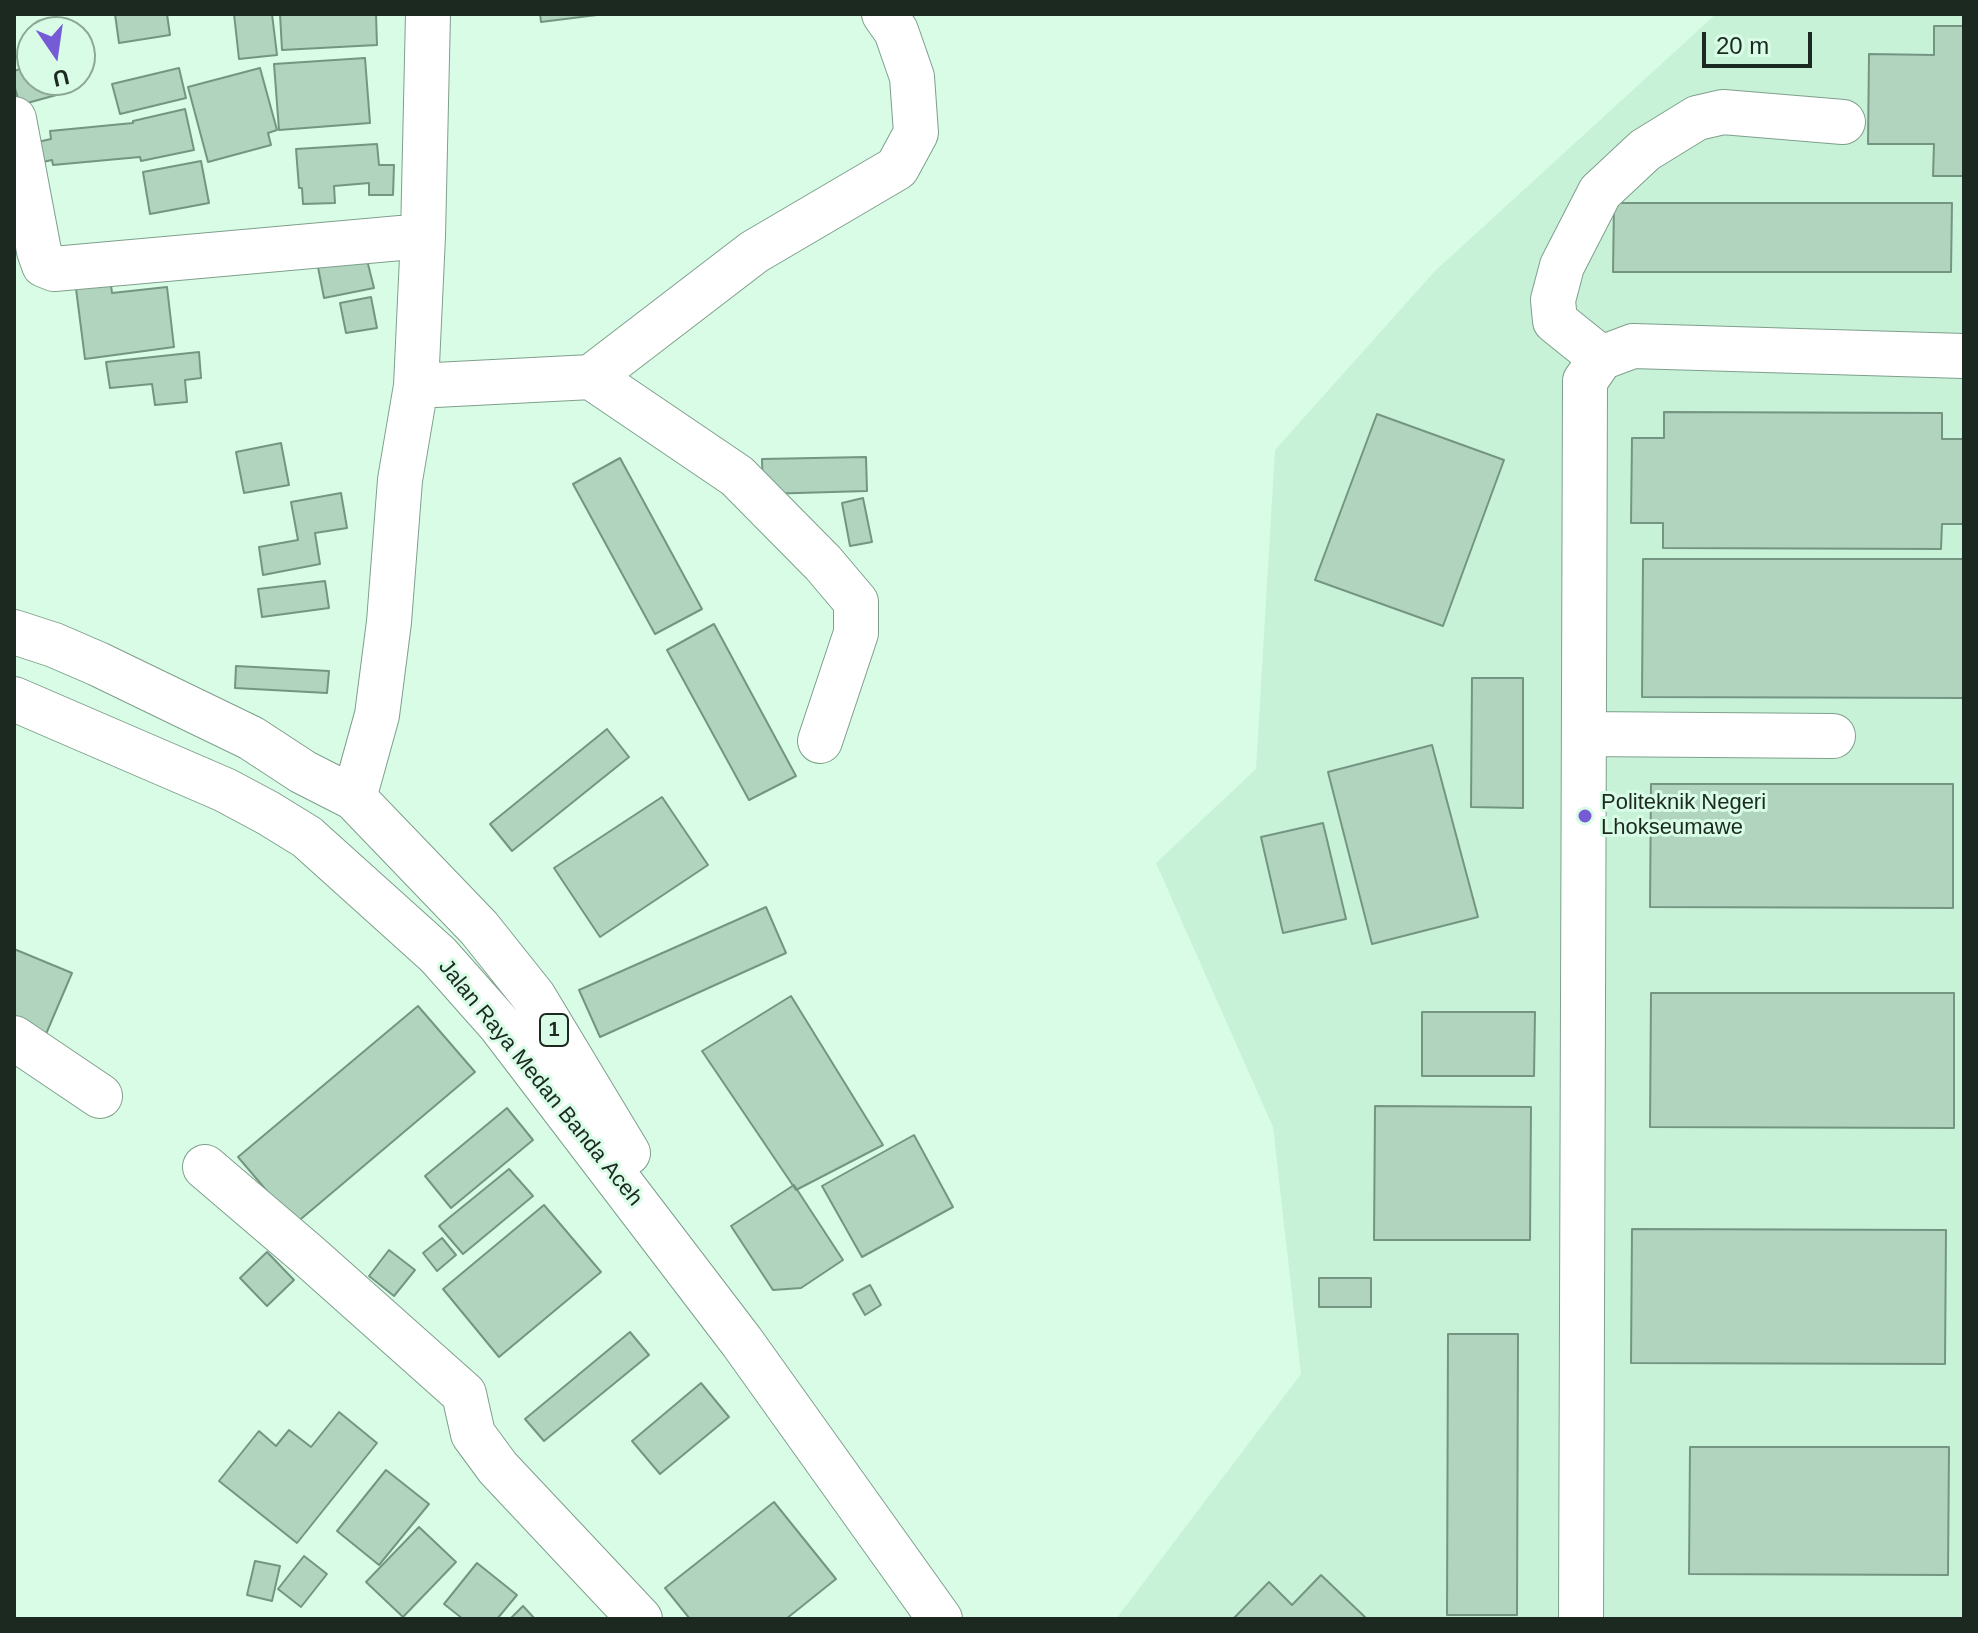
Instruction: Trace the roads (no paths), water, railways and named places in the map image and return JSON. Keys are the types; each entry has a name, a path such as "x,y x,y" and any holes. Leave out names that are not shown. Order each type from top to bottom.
{"main road":[{"path":"354,798 377,715 389,622 400,480 416,386 428,14"},
{"path":"416,386 591,377 754,252 897,168 916,133 912,77 896,31 884,14"},
{"path":"1601,358 1555,321 1553,300 1562,266 1600,192 1645,150 1697,118 1723,112 1843,122"},
{"path":"14,119 39,251 44,265 54,269 423,236"},
{"path":"1581,1619 1585,381 1601,358 1633,346 1964,356"},
{"path":"591,377 737,476 823,563 856,602 856,633 820,741"},
{"name":"Jalan Raya Medan Banda Aceh","path":"14,632 98,664 251,738 303,772 354,798 479,928 534,997 742,1342"},
{"name":"Jalan Raya Medan Banda Aceh","path":"14,699 225,790 268,813 307,837 438,955 500,1025 742,1342 940,1619"},
{"path":"1584,734 1833,736"},
{"path":"14,1038 100,1096"},
{"path":"205,1167 464,1394 473,1434 498,1468 640,1619"}],"place":[{"name":"Politeknik Negeri Lhokseumawe","path":"1585,816"}]}
